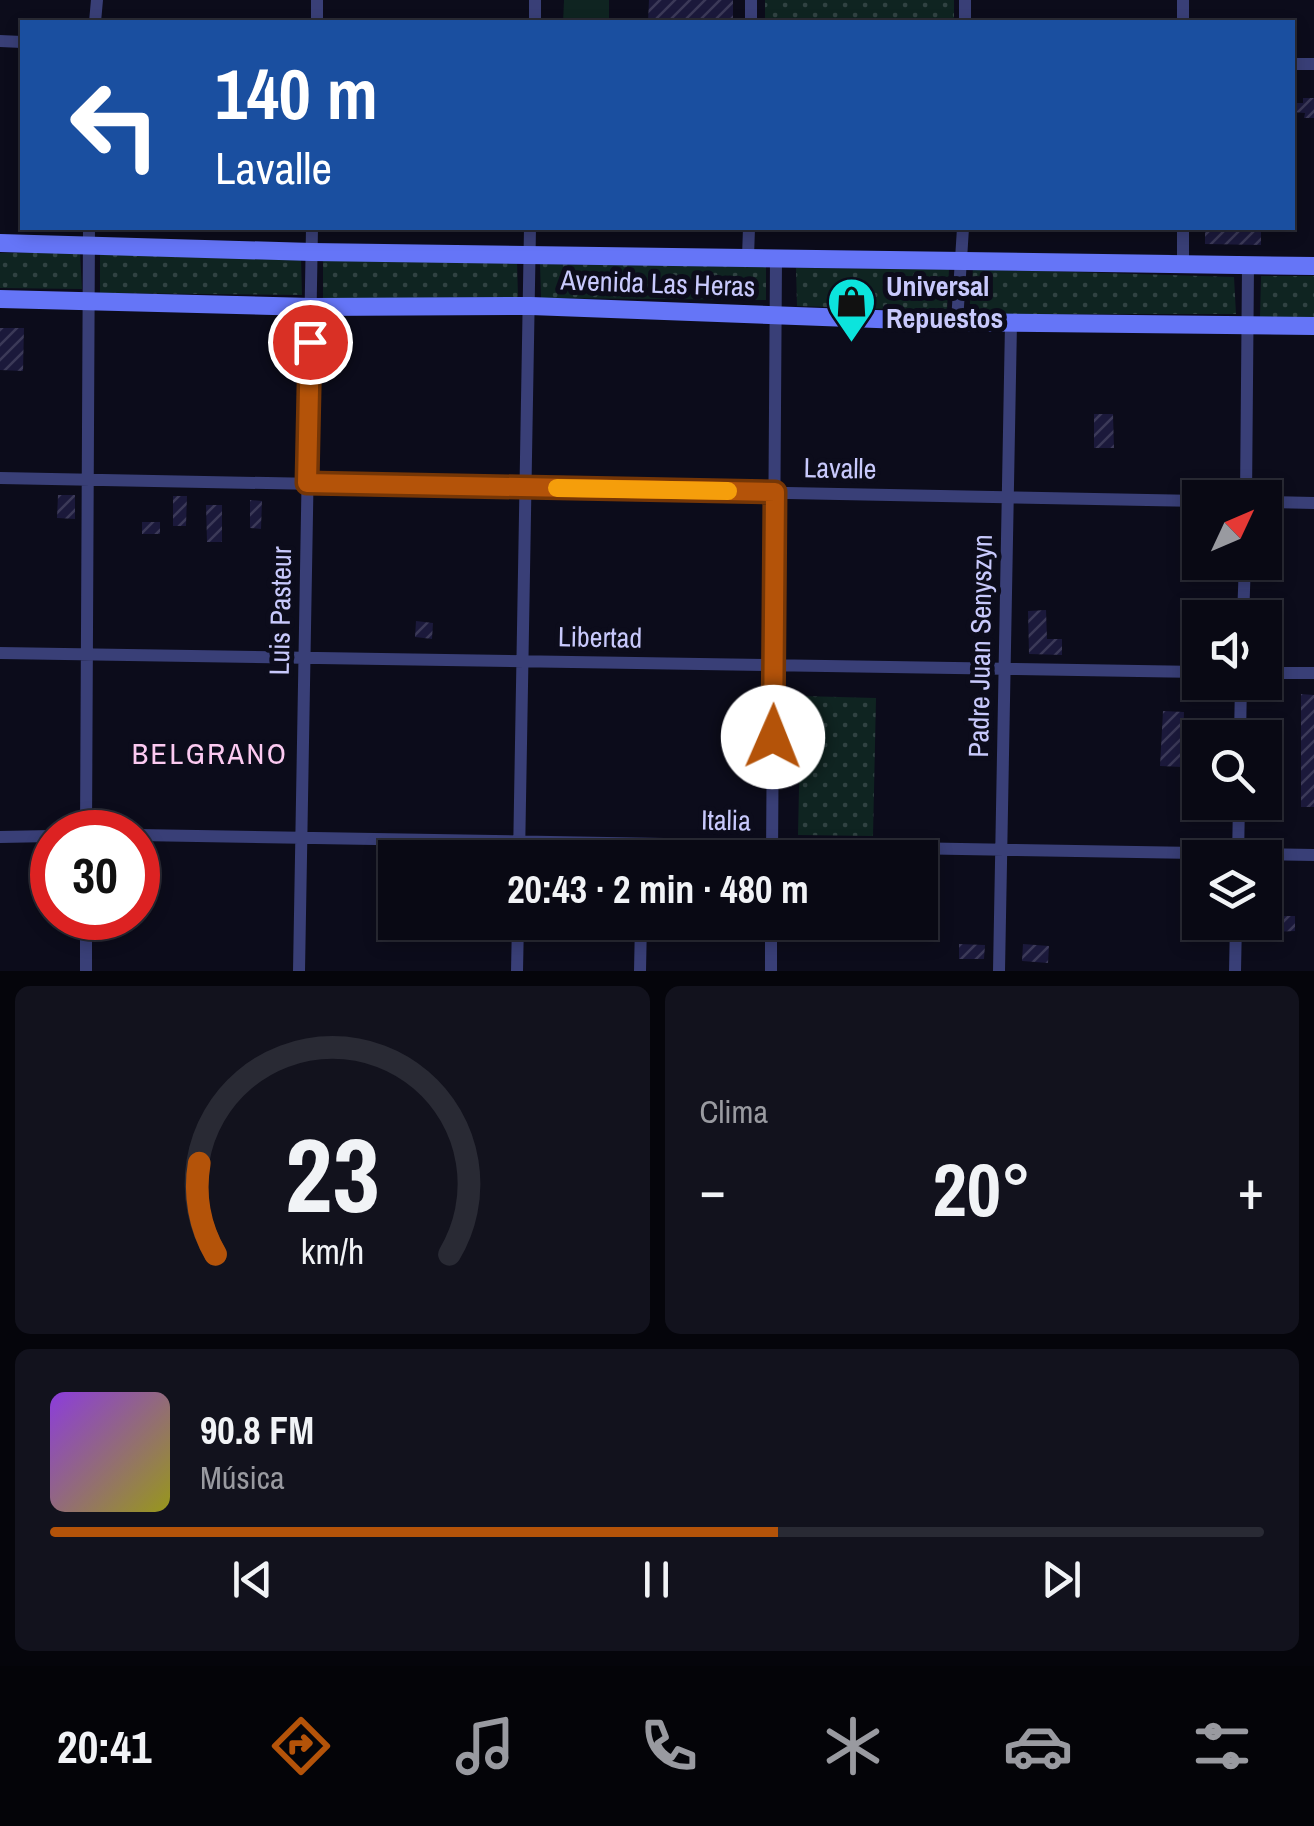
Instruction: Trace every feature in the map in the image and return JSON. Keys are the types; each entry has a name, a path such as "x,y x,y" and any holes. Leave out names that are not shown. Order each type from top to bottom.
{"main road":[{"name":"Avenida Las Heras","path":"0,243 89,236 312,252 1314,266"},
{"name":"Avenida Las Heras","path":"0,299 531,306 957,322 1314,326"}],"street":[{"name":"Luis Pasteur","path":"298,971 312,230"},
{"path":"520,840 530,230"},
{"path":"748,230 748,257"},
{"path":"957,322 963,230"},
{"path":"1183,230 1183,264"},
{"path":"86,810 89,236"},
{"path":"772,840 776,259"},
{"path":"1246,480 1248,266"},
{"name":"Padre Juan Senyszyn","path":"998,971 1011,322"},
{"name":"Lavalle","path":"0,478 1182,501"},
{"path":"1282,502 1314,503"},
{"name":"Libertad","path":"0,653 1182,672"},
{"path":"1282,672 1314,673"},
{"name":"Italia","path":"160,835 410,840"},
{"path":"0,837 30,836"},
{"name":"Italia","path":"938,851 1182,854"},
{"name":"Italia","path":"1282,854 1314,854"},
{"path":"86,940 86,971"},
{"path":"517,971 518,940"},
{"path":"640,971 641,940"},
{"path":"771,940 771,971"},
{"path":"1235,971 1236,940"}],"green space":[{"path":"564,0 609,0 609,20 563,20"},
{"path":"765,0 954,0 954,20 765,20"},
{"path":"80,252 82,289 0,288 0,253"},
{"path":"100,254 301,258 302,295 100,293"},
{"path":"323,259 517,261 518,297 323,299"},
{"path":"540,264 766,266 766,300 541,298"},
{"path":"796,268 949,269 947,311 797,306"},
{"path":"973,269 1234,277 1236,314 969,314"},
{"path":"1261,276 1314,276 1314,317 1260,317"},
{"path":"801,696 876,698 873,836 798,835"}],"building":[{"path":"649,0 733,0 733,20 648,20"},
{"path":"1303,98 1314,98 1314,118 1295,112 1295,103 1303,103"},
{"path":"1205,230 1261,230 1261,245 1205,244"},
{"path":"0,328 24,328 23,371 0,370"},
{"path":"1094,414 1113,414 1114,448 1094,448"},
{"path":"58,495 75,495 75,519 57,518"},
{"path":"173,496 187,496 186,526 173,526"},
{"path":"250,500 262,501 261,529 250,528"},
{"path":"206,505 222,505 222,542 207,542"},
{"path":"142,522 160,522 160,534 142,534"},
{"path":"1046,610 1047,639 1062,639 1062,655 1029,654 1028,611"},
{"path":"416,621 433,623 432,639 415,637"},
{"path":"1301,694 1314,695 1314,807 1301,807"},
{"path":"1163,711 1184,712 1182,767 1160,766"},
{"path":"737,727 755,727 755,742 737,743"},
{"path":"1282,916 1295,916 1295,931 1282,932"},
{"path":"959,944 985,945 984,959 959,959"},
{"path":"1023,944 1049,946 1048,963 1022,961"}],"slow traffic":[{"path":"557,488 728,491"}],"place":[{"name":"Universal Repuestos","path":"851,344"}],"district":[{"name":"BELGRANO","path":"210,753"}],"route":[{"path":"310,342 307,483 775,492 773,737"}]}
